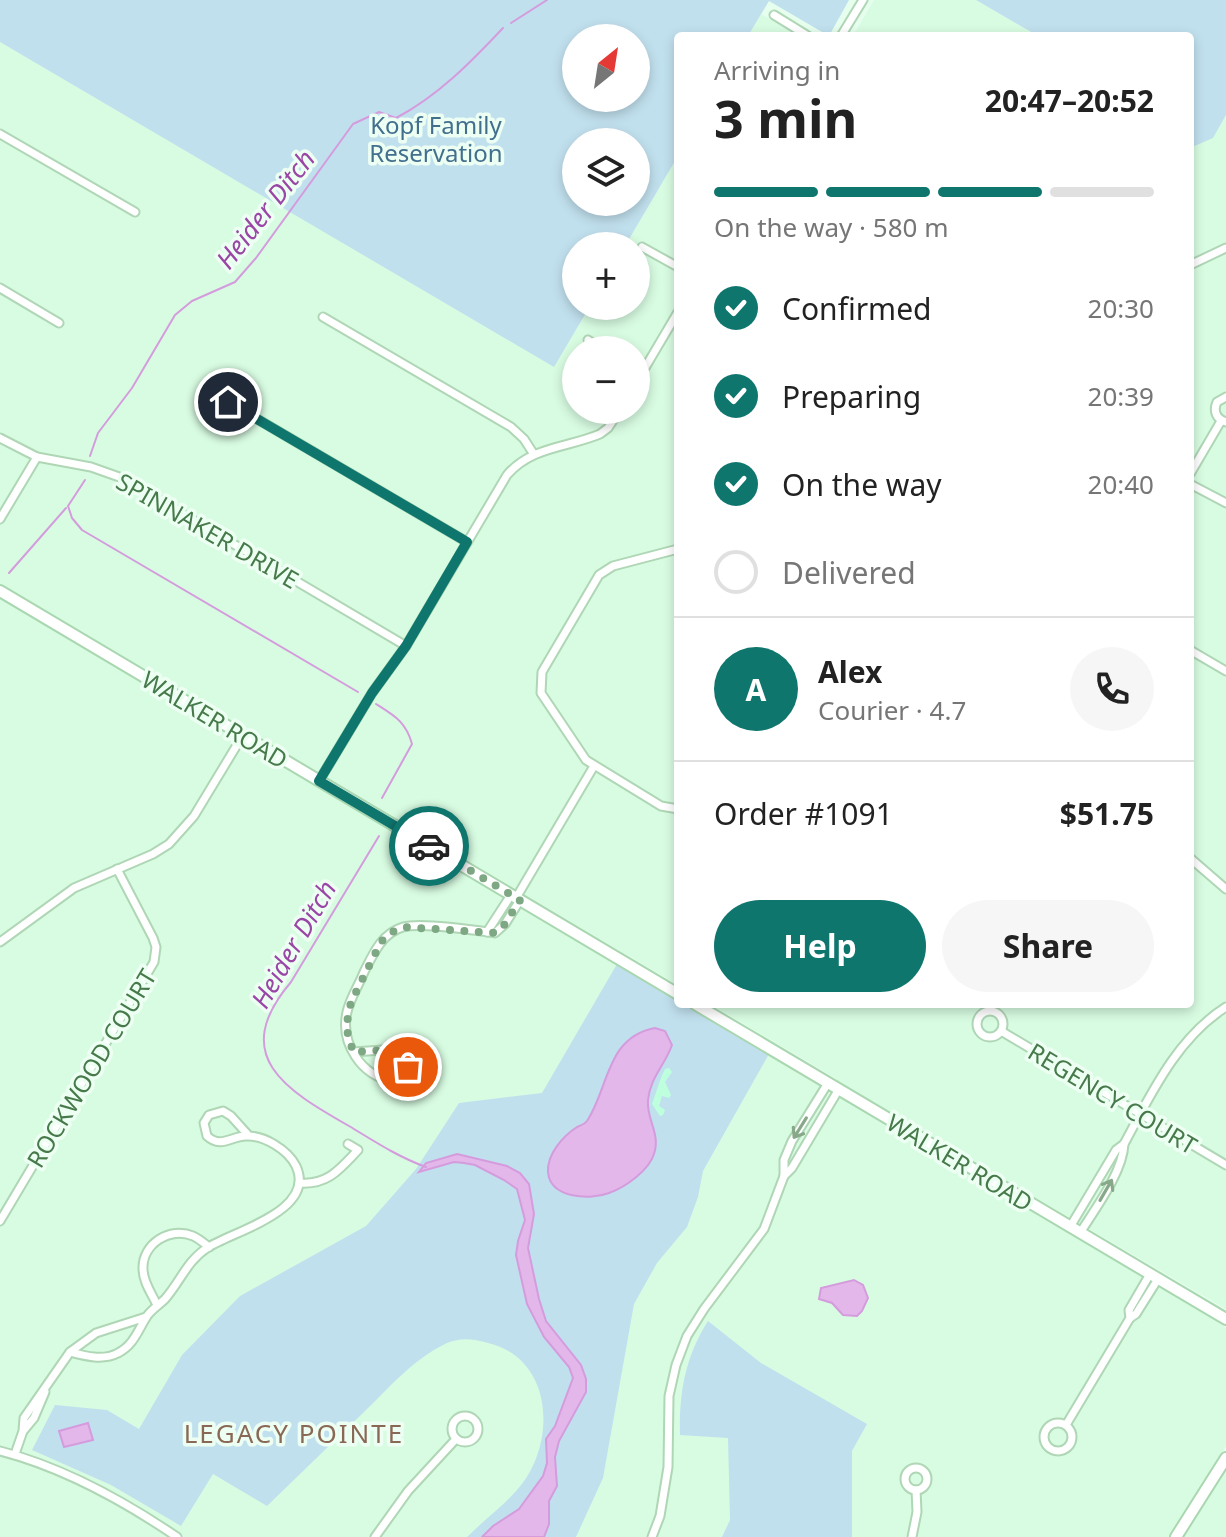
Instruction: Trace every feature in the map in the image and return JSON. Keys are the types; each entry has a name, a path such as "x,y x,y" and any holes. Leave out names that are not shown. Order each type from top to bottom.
{"street":[{"path":"843,32 863,0"},
{"path":"774,15 802,32"},
{"path":"0,134 135,212"},
{"path":"1194,263 1226,248"},
{"path":"650,251 674,265"},
{"path":"0,288 59,323"},
{"path":"323,317 511,427 533,453"},
{"path":"650,355 674,318"},
{"path":"1194,468 1224,421 1216,414 1215,406 1226,397"},
{"path":"228,402 467,542"},
{"path":"319,781 372,693 406,646 507,475 533,453 600,434 611,424"},
{"name":"SPINNAKER DRIVE","path":"0,438 37,457 91,467 122,478 406,646"},
{"path":"0,519 37,457"},
{"path":"1194,486 1226,503"},
{"path":"674,550 606,570 596,580 542,672 539,686 544,700 586,760 661,806 674,808"},
{"name":"WALKER ROAD","path":"0,591 674,992"},
{"path":"1194,652 1226,671"},
{"path":"0,942 74,888 153,854 183,831 243,735"},
{"path":"353,1052 397,1049 407,1058 407,1071 397,1080 388,1081 371,1073 353,1052 348,1040 347,1013 371,958 390,933 404,927 487,932 515,897 594,766"},
{"path":"1194,861 1226,889"},
{"name":"ROCKWOOD COURT","path":"0,1221 154,962 156,947 153,938 117,869"},
{"path":"1070,1227 1187,1040 1226,1007"},
{"name":"WALKER ROAD","path":"702,1008 1226,1319"},
{"name":"REGENCY COURT","path":"1001,1031 1226,1165"},
{"path":"652,1537 660,1516 668,1467 669,1396 687,1336 764,1229 784,1176 784,1160 792,1141 828,1083"},
{"path":"784,1176 792,1168 839,1089"},
{"path":"70,1352 100,1357 120,1352 138,1335 146,1317 163,1301 188,1266 209,1247 289,1205 300,1183 297,1167 289,1156 274,1145 249,1136 223,1111 213,1112 204,1123 207,1136 214,1142 249,1136"},
{"path":"300,1183 323,1182 336,1173 358,1150 348,1144"},
{"path":"1080,1233 1117,1170 1124,1155 1124,1144"},
{"path":"157,1305 143,1275 148,1251 159,1239 179,1233 193,1236 209,1247"},
{"path":"1066,1425 1130,1318 1129,1310 1154,1277"},
{"path":"15,1454 46,1387 70,1352 96,1333 146,1317"},
{"path":"375,1537 408,1491 456,1439"},
{"path":"0,1451 15,1454 98,1491 177,1537"},
{"path":"1176,1537 1226,1458"},
{"path":"912,1537 917,1512 916,1490"}],"shaded area":[{"path":"874,0 976,0 1031,32 855,32"},
{"path":"761,14 791,32 750,32"},
{"path":"0,42 554,366 562,353 562,424 650,424 650,336 572,336 582,320 650,320 650,232 633,232 643,216 650,216 650,204 674,163 674,983 0,584"},
{"path":"1226,115 1226,1309 717,1008 1194,1008 1194,126 1213,137"},
{"path":"0,591 6,601 378,822 674,992 674,1008 702,1008 902,1133 1125,1266 1129,1262 1221,1316 1217,1322 1226,1328 1226,1446 1172,1537 0,1537"},
{"path":"655,1028 665,1031 672,1045 649,1092 648,1107 656,1140 651,1160 636,1177 609,1193 582,1197 556,1188 548,1172 553,1152 566,1135 587,1121 611,1066 627,1042 639,1033"},
{"path":"457,1154 507,1166 520,1173 529,1184 534,1214 528,1248 539,1299 546,1321 581,1365 586,1379 586,1392 559,1441 555,1457 557,1486 549,1501 549,1524 544,1537 482,1537 519,1509 543,1476 547,1463 546,1439 555,1426 573,1378 569,1367 544,1337 527,1304 516,1255 525,1220 517,1189 475,1165 464,1163 454,1162 419,1172 426,1163"},
{"path":"854,1280 863,1285 868,1298 857,1316 843,1315 832,1303 819,1299 821,1288"},
{"path":"88,1423 93,1440 64,1447 59,1431"},
{"path":"1226,1466 1226,1537 1181,1537"}],"green space":[{"name":"Kopf Family Reservation","path":"0,0 849,0 831,32 822,32 769,1 750,32 674,32 674,163 650,204 650,128 562,128 562,216 643,216 633,232 562,232 562,320 582,320 572,336 562,336 562,353 554,367 0,42"},
{"path":"976,0 1226,0 1226,115 1213,138 1194,146 1194,32 1031,32"},
{"path":"617,964 674,998 674,1008 691,1008 769,1054 703,1171 687,1227 657,1263 634,1304 603,1478 576,1537 467,1537 506,1502 529,1473 541,1443 543,1425 543,1407 532,1374 521,1360 506,1350 478,1340 452,1341 412,1366 267,1506 213,1474 181,1526 111,1485 32,1450 55,1405 107,1410 139,1429 182,1355 240,1296 366,1226 416,1169 459,1103 542,1093"},
{"path":"708,1321 761,1363 867,1424 852,1451 852,1537 722,1537 730,1520 728,1438 680,1435 685,1376 694,1348"}],"sand":[{"path":"669,1068 672,1072 665,1082 671,1095 669,1098 662,1096 659,1106 665,1110 660,1116 652,1104 665,1069"}],"waterway":[{"name":"Heider Ditch","path":"511,23 547,0"},
{"name":"Heider Ditch","path":"90,456 98,433 132,388 175,315 192,301 235,282 256,258 353,124 379,112 396,118 411,109 453,78 503,28"},
{"name":"Heider Ditch","path":"85,480 68,506 72,518 82,530 358,692"},
{"path":"9,573 66,508"},
{"name":"Heider Ditch","path":"376,704 399,720 412,744 382,798"},
{"name":"Heider Ditch","path":"379,836 273,1008 265,1031 265,1051 273,1068 304,1099 386,1148 426,1167"}],"way so far":[{"path":"408,1067 407,1058 397,1049 353,1052 348,1040 347,1013 381,942 390,933 404,927 495,933 505,924 520,900 429,846"}],"district":[{"name":"LEGACY POINTE","path":"294,1433"}],"route":[{"path":"228,402 467,542 406,646 372,693 319,781 429,846"}]}
